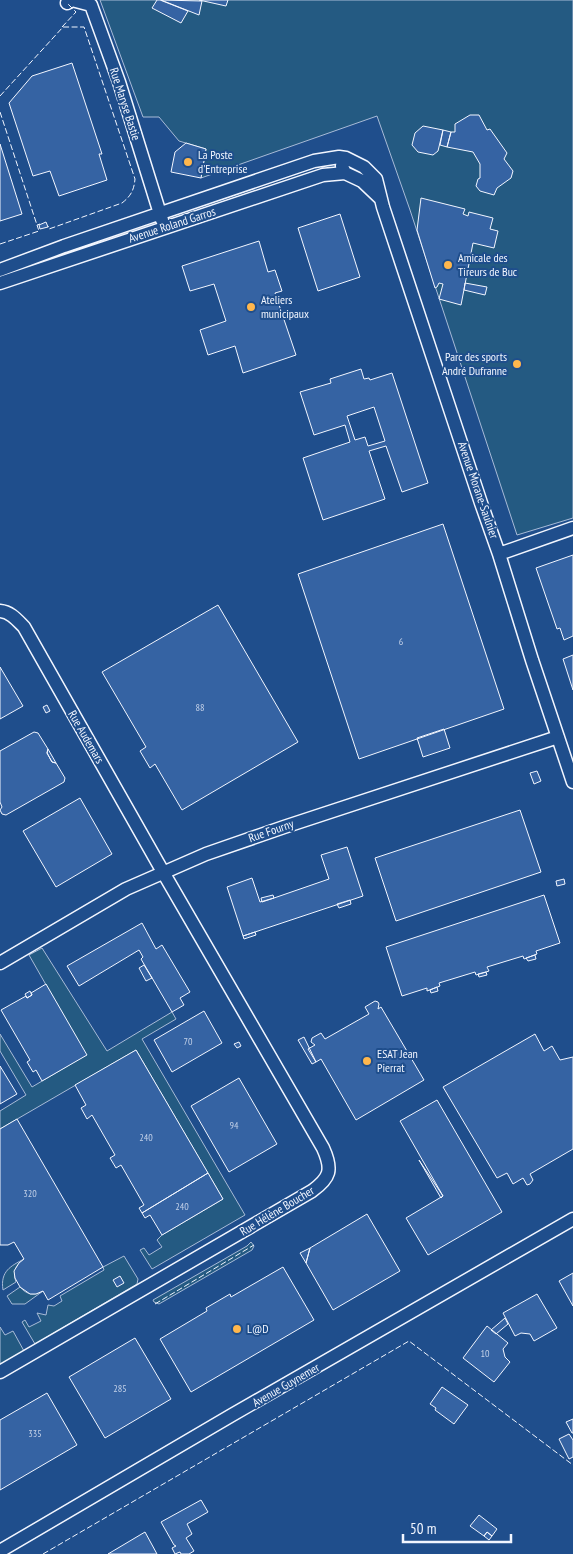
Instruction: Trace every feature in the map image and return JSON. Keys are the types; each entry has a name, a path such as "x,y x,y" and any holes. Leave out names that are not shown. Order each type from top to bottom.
{"street":[{"name":"Rue Maryse Bastie","path":"67,3 72,0 91,6 119,82 164,227"},
{"name":"Avenue Roland Garros","path":"0,270 64,246 314,161 339,157"},
{"path":"339,157 345,172 362,181 381,199"},
{"name":"Avenue Morane-Saulnier","path":"339,157 346,158 370,172 376,179 573,782"},
{"name":"Avenue Roland Garros","path":"0,283 323,175 345,172"},
{"path":"499,554 573,528"},
{"name":"Rue Audemars","path":"0,611 4,611 14,617 24,627 163,872"},
{"name":"Rue Fourny","path":"0,963 126,889 206,854 284,826 558,737"},
{"name":"Rue Hélène Boucher","path":"0,1372 312,1192 323,1183 328,1175 329,1165 323,1148 163,872"},
{"name":"Avenue Guynemer","path":"0,1552 232,1415 573,1220"}],"shaded area":[{"name":"Parc des sports André Dufranne","path":"100,0 573,0 573,518 517,535 410,210 377,116 201,178 206,149 179,141 159,117 143,117"},
{"path":"42,948 107,1051 172,1012 176,1019 142,1039 245,1215 152,1269 140,1250 144,1248 149,1255 162,1247 157,1240 162,1235 223,1199 136,1050 0,1129 0,1111 26,1095 0,1051 0,1034 32,1087 86,1055 29,955"},
{"path":"251,1242 254,1246 252,1250 159,1304 154,1302 153,1300"},
{"path":"124,1256 138,1279 137,1284 35,1344 22,1322 25,1320 29,1327 41,1321 37,1313 46,1315 48,1305 54,1306 62,1301 60,1296 104,1270 103,1267"},
{"path":"24,1259 16,1269 14,1275 16,1282 3,1290 5,1274 11,1267"},
{"path":"20,1287 25,1292 31,1294 43,1291 25,1304 12,1304 7,1296"},
{"path":"0,1327 5,1335 13,1331 24,1351 0,1365"}],"building":[{"path":"157,0 188,11 181,23 152,8"},
{"path":"161,0 202,1 199,15"},
{"path":"199,0 228,0 226,6"},
{"path":"72,63 102,154 99,154 107,180 59,196 50,171 33,176 9,103 32,76"},
{"path":"470,115 479,115 487,130 490,129 507,153 504,159 513,171 511,178 497,188 494,195 480,191 476,186 480,178 480,164 473,152 447,147 451,132 455,132 455,124"},
{"path":"423,126 443,130 438,151 433,155 418,152 412,145 415,133"},
{"path":"443,130 451,132 447,147 440,145"},
{"name":"La Poste d'Entreprise","path":"186,143 206,149 201,178 171,172 175,152"},
{"path":"0,144 22,214 0,221"},
{"name":"Amicale des Tireurs de Buc","path":"421,198 465,209 463,214 468,216 469,212 493,218 490,229 498,231 494,248 473,243 461,305 439,299 443,284 439,283 435,288 417,230"},
{"path":"340,214 360,277 318,291 298,228"},
{"path":"46,222 48,227 40,229 39,225"},
{"name":"Ateliers municipaux","path":"259,241 268,272 275,270 282,291 275,293 296,355 243,373 235,346 208,355 200,330 226,321 214,284 190,291 182,266"},
{"path":"465,283 487,287 485,295 464,290"},
{"path":"361,369 364,379 369,378 370,380 392,373 428,483 402,492 386,446 369,451 385,499 323,520 303,458 350,442 345,425 314,435 300,392 331,383 330,379","holes":["374,407 385,441 368,446 365,437 355,440 347,416"]},
{"path":"443,524 504,709 359,759 298,574"},
{"path":"573,555 573,636 564,640 560,628 557,629 536,568"},
{"path":"218,605 298,742 182,810 155,764 150,768 140,751 146,747 102,672"},
{"path":"573,655 573,690 563,659"},
{"path":"0,667 23,706 0,719"},
{"path":"47,705 50,711 46,713 43,707"},
{"path":"444,729 450,748 423,757 417,738"},
{"path":"34,732 38,733 48,749 47,753 52,762 56,763 65,778 64,782 6,815 2,814 0,810 2,807 0,802 0,751"},
{"path":"48,749 56,763 52,762 47,753"},
{"path":"537,771 541,781 534,784 530,773"},
{"path":"80,798 112,854 56,887 23,831"},
{"path":"520,810 541,872 396,921 375,858"},
{"path":"347,847 363,896 243,936 227,887 252,878 260,902 274,898 329,879 321,855"},
{"path":"564,879 565,884 557,886 556,881"},
{"path":"273,895 274,898 262,902 261,898"},
{"path":"544,895 560,943 536,951 537,954 524,959 523,956 487,967 489,971 476,975 475,972 439,983 440,986 427,991 427,988 402,996 386,947"},
{"path":"350,900 351,904 339,908 337,904"},
{"path":"142,923 156,949 162,945 190,992 180,998 184,1005 172,1012 141,959 143,957 139,950 79,986 67,966"},
{"path":"255,932 256,935 244,939 243,936"},
{"path":"535,955 536,959 528,961 526,958"},
{"path":"144,965 152,978 146,981 139,968"},
{"path":"486,972 487,975 479,977 478,974"},
{"path":"46,984 87,1055 42,1081 36,1070 33,1072 27,1062 30,1060 1,1010 26,996 27,998 32,995 31,993"},
{"path":"437,987 438,991 431,993 430,990"},
{"path":"30,991 32,995 27,998 25,994"},
{"name":"ESAT Jean Pierrat","path":"375,1001 378,1002 378,1009 381,1007 424,1080 356,1120 321,1059 316,1062 308,1049 315,1045 311,1042 312,1038 321,1033 325,1039 369,1014 365,1007"},
{"path":"204,1011 222,1043 172,1072 154,1040"},
{"path":"535,1034 544,1051 552,1046 560,1060 573,1057 573,1149 530,1174 533,1180 530,1184 527,1185 523,1178 513,1184 507,1173 497,1178 443,1087"},
{"path":"304,1037 316,1062 312,1064 298,1040"},
{"path":"239,1042 241,1046 237,1048 234,1044"},
{"path":"136,1050 208,1173 142,1213 139,1208 144,1205 121,1165 116,1168 110,1158 115,1155 92,1115 87,1119 81,1108 86,1105 75,1085"},
{"path":"0,1066 17,1094 0,1104"},
{"path":"239,1078 277,1144 229,1172 191,1106"},
{"path":"437,1100 502,1212 428,1255 406,1218 443,1196 400,1121"},
{"path":"17,1119 103,1267 48,1300 43,1291 30,1294 20,1287 15,1278 14,1271 24,1259 14,1242 8,1245 0,1245 0,1129"},
{"path":"419,1160 443,1196 441,1198"},
{"path":"208,1173 223,1199 162,1235 150,1215 145,1218 142,1213"},
{"path":"367,1214 400,1271 333,1310 306,1263 310,1248"},
{"path":"310,1248 306,1263 300,1253"},
{"name":"L@D","path":"283,1267 314,1320 191,1392 160,1339 207,1311 206,1308 230,1294 231,1297"},
{"path":"573,1273 573,1306 559,1281"},
{"path":"120,1276 124,1283 117,1287 113,1280"},
{"path":"537,1294 557,1328 534,1341 530,1334 521,1333 515,1336 503,1313"},
{"path":"505,1318 508,1324 496,1334 491,1330"},
{"path":"487,1326 508,1343 503,1349 505,1357 510,1362 494,1382 463,1358"},
{"path":"135,1338 171,1399 105,1438 69,1377"},
{"path":"442,1387 468,1405 454,1424 430,1404"},
{"path":"47,1393 77,1445 0,1490 0,1420"},
{"path":"573,1419 573,1433 572,1433 566,1422"},
{"path":"569,1434 573,1440 573,1457 569,1459 559,1439"},
{"path":"201,1500 208,1512 187,1524 192,1534 186,1538 194,1551 189,1554 181,1554 180,1552 175,1554 172,1548 176,1546 161,1522"},
{"path":"479,1515 497,1529 492,1536 487,1532 484,1536 470,1526"},
{"path":"145,1532 157,1554 108,1554"},
{"path":"487,1532 492,1536 489,1540 484,1536"}],"fence":[{"path":"62,27 76,12 68,4"},
{"path":"0,96 63,27 84,27 135,183 130,195 122,203 49,229 48,226"},
{"path":"0,112 37,225 40,224"},
{"path":"0,244 39,231 37,225"},
{"path":"155,1304 254,1245"},
{"path":"43,1554 409,1341 573,1465"}],"place":[{"name":"La Poste d'Entreprise","path":"188,162"},
{"name":"Amicale des Tireurs de Buc","path":"448,265"},
{"name":"Ateliers municipaux","path":"251,307"},
{"name":"Parc des sports André Dufranne","path":"517,364"},
{"name":"ESAT Jean Pierrat","path":"367,1061"},
{"name":"L@D","path":"237,1329"}]}
